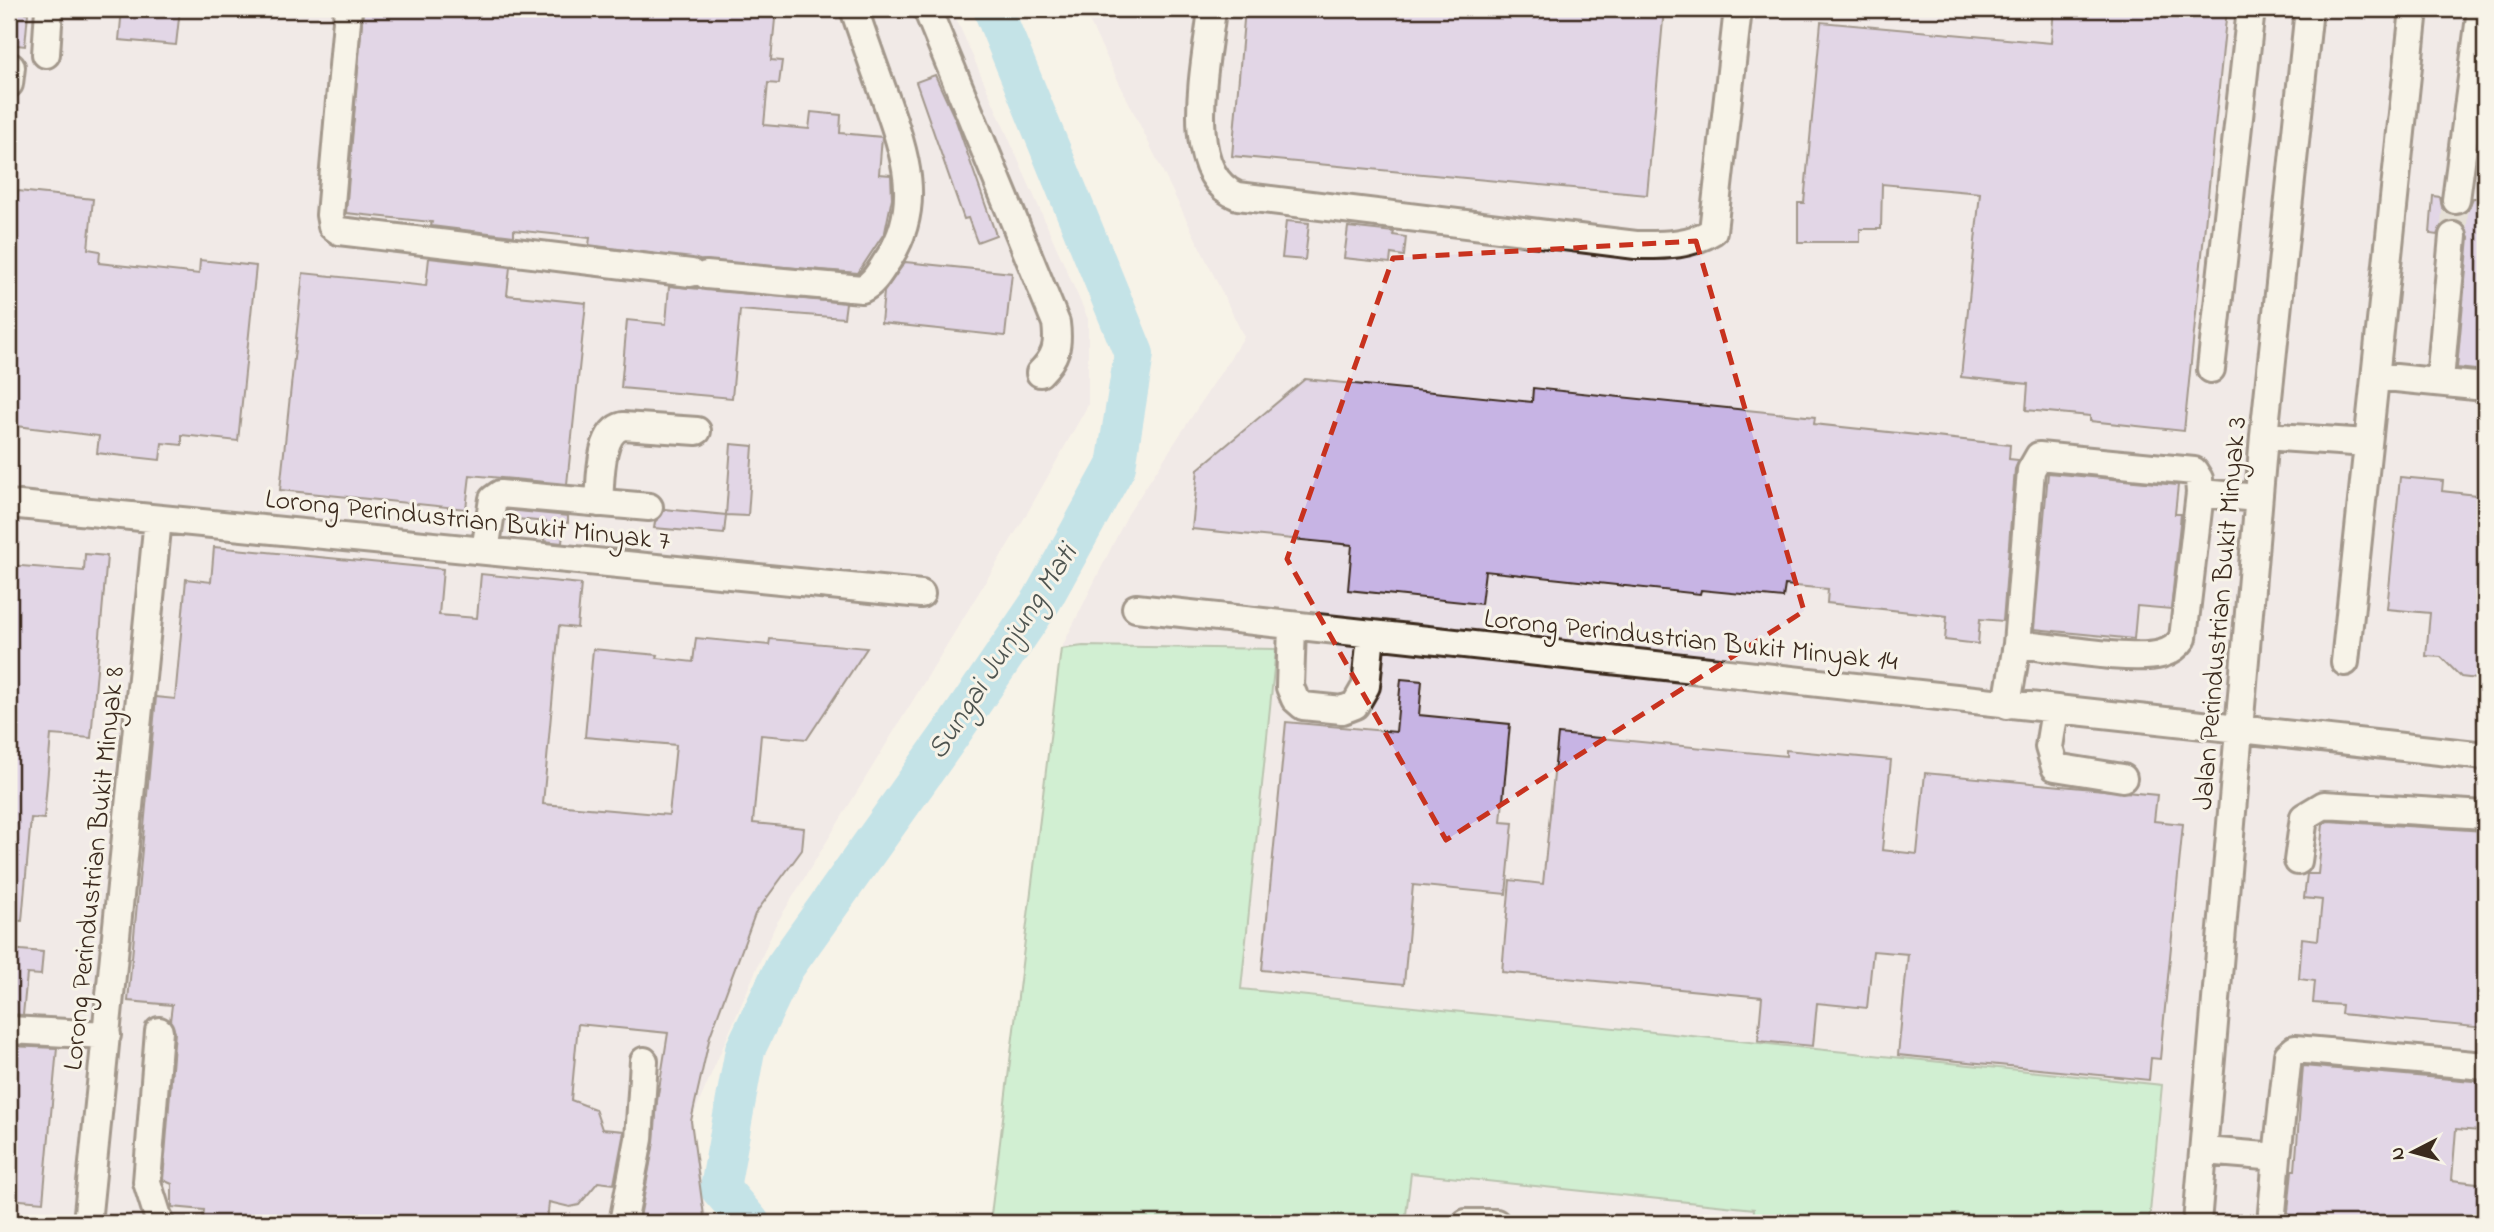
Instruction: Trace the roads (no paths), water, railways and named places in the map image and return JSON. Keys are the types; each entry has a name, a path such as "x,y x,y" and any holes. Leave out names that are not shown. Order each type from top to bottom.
{"street":[{"path":"47,54 50,9"},
{"path":"348,9 330,215 332,226 339,231 698,274 862,289 869,286 892,253 902,232 910,199 909,169 854,9"},
{"path":"928,9 1056,323 1059,341 1055,358 1040,373"},
{"path":"1212,9 1200,136 1204,158 1223,190 1238,196 1636,245 1661,245 1700,239 1713,230 1738,9"},
{"path":"2211,369 2251,9"},
{"name":"Jalan Perindustrian Bukit Minyak 3","path":"2197,1223 2258,498 2309,9"},
{"path":"2345,662 2414,9"},
{"path":"2456,200 2481,9"},
{"path":"2440,380 2453,236"},
{"path":"2376,376 2440,380 2485,387"},
{"path":"599,503 607,442 614,429 623,426 697,431"},
{"path":"2264,436 2368,443"},
{"path":"2007,705 2017,644 2031,470 2039,456 2194,471 2199,479 2200,493 2183,638 2176,648 2163,654 2139,657 2017,644"},
{"path":"2200,493 2258,498"},
{"path":"485,551 493,499 500,494 649,507"},
{"name":"Lorong Perindustrian Bukit Minyak 7","path":"9,504 921,594"},
{"name":"Lorong Perindustrian Bukit Minyak 8","path":"86,1223 158,519"},
{"name":"Lorong Perindustrian Bukit Minyak 14","path":"1136,608 2485,756"},
{"path":"1292,626 1290,687 1295,699 1303,706 1342,710 1355,705 1366,687 1371,634"},
{"path":"2054,710 2049,747 2055,767 2123,778"},
{"path":"2298,861 2304,817 2324,804 2485,816"},
{"path":"9,1030 107,1035"},
{"path":"159,1031 147,1182 160,1223"},
{"path":"2271,1223 2288,1055 2295,1049 2485,1066"},
{"path":"623,1223 639,1139 644,1061"},
{"path":"2205,1151 2277,1157"},
{"path":"1466,1223 1496,1223"}],"waterway":[{"name":"Sungai Junjung Mati","path":"750,1223 720,1188 745,1050 784,968 1042,600 1116,466 1134,354 993,9"}],"tunnel":[{"path":"2453,236 2456,200"}]}
